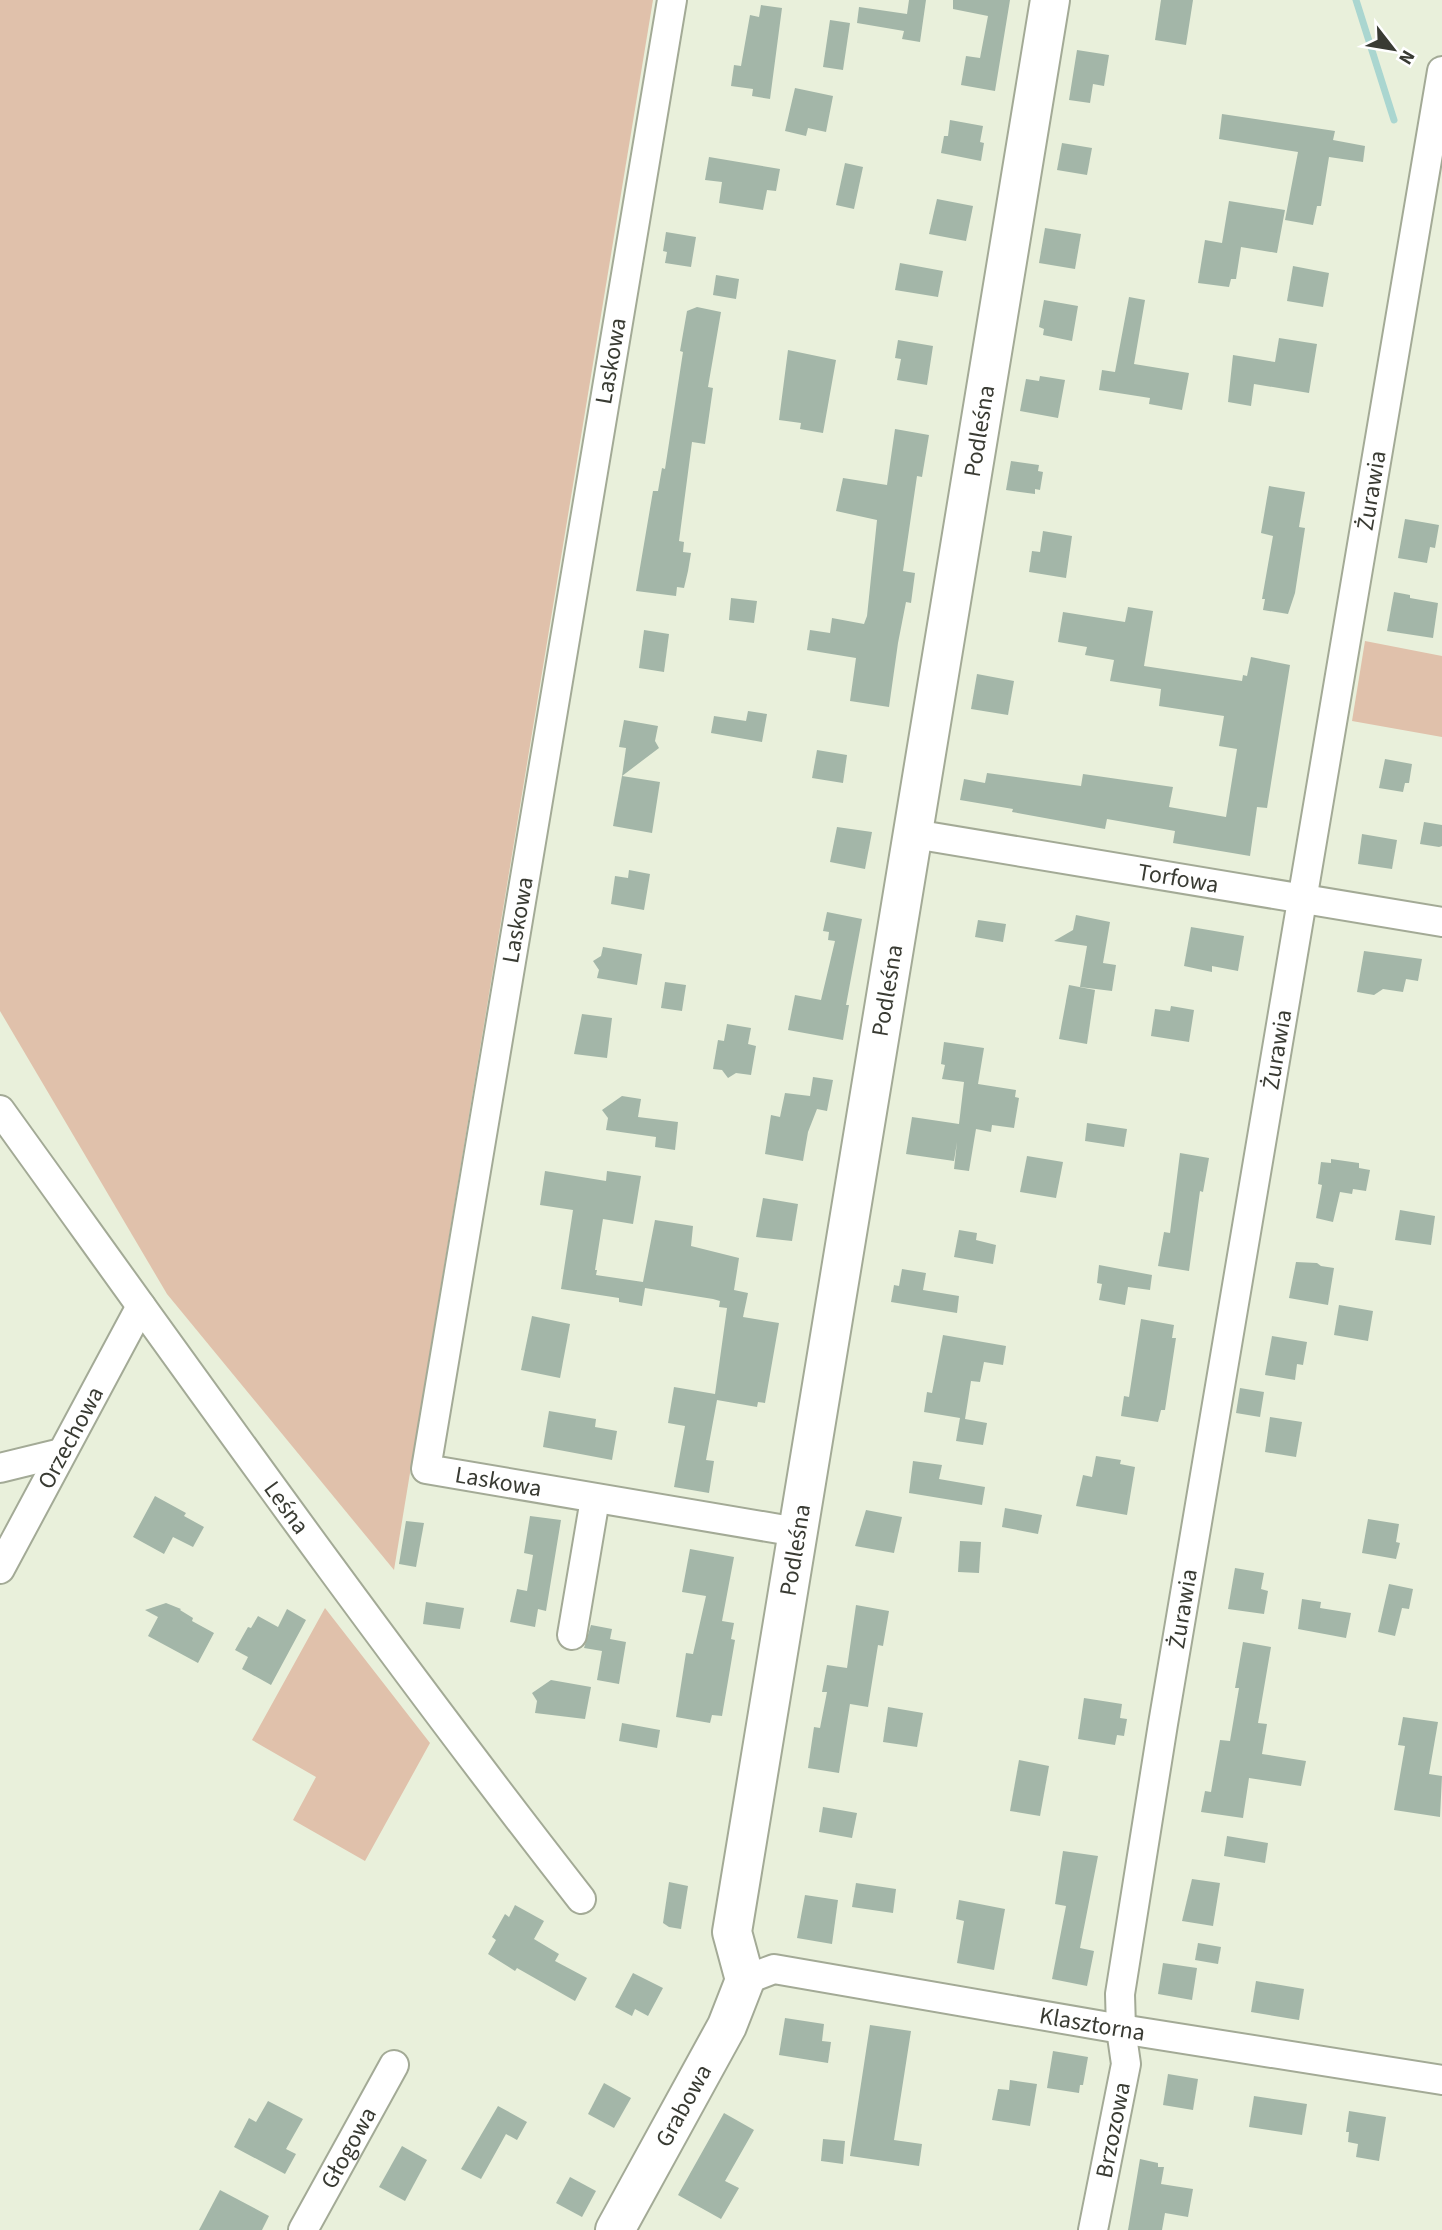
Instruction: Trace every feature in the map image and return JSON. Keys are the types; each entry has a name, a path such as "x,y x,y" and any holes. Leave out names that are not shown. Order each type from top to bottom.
{"street":[{"name":"Laskowa","path":"672,0 426,1469 797,1532"},
{"name":"Podleśna","path":"745,1980 732,1931 1050,0"},
{"name":"Żurawia","path":"1121,2029 1120,1994 1163,1724 1442,71"},
{"name":"Torfowa","path":"914,834 1442,922"},
{"name":"Leśna","path":"0,1110 458,1742 581,1899"},
{"name":"Orzechowa","path":"1,1566 141,1306"},
{"path":"0,1468 61,1453"},
{"path":"572,1635 595,1499"},
{"name":"Klasztorna","path":"745,1980 774,1969 1121,2029 1442,2080"},
{"name":"Grabowa","path":"615,2230 727,2026 745,1980"},
{"name":"Brzozowa","path":"1093,2230 1126,2064 1121,2029"},
{"name":"Głogowa","path":"303,2230 394,2065"}],"shaded area":[{"path":"0,0 653,0 394,1570 167,1294 0,1011"},
{"path":"1365,641 1442,656 1442,737 1352,721"},
{"path":"325,1608 430,1743 365,1861 293,1820 316,1777 252,1740"}],"building":[{"path":"909,0 926,0 920,42 902,39 904,31 857,23 859,7 907,14"},
{"path":"953,0 1010,0 995,91 961,85 966,56 980,58 988,16 953,9"},
{"path":"1161,0 1193,0 1186,45 1155,40"},
{"path":"761,5 782,8 770,99 752,96 753,89 731,86 734,65 741,66 750,15 759,17"},
{"path":"830,20 850,23 843,70 823,67"},
{"path":"1077,50 1109,55 1104,86 1093,84 1090,103 1069,100"},
{"path":"795,88 833,96 826,132 808,128 806,136 785,131"},
{"path":"1222,114 1335,131 1333,140 1365,146 1363,162 1329,157 1321,206 1317,206 1313,225 1285,220 1298,152 1219,139"},
{"path":"950,120 983,126 981,161 941,153 944,136 948,136"},
{"path":"1062,143 1092,148 1087,175 1057,170"},
{"path":"709,157 780,169 776,191 767,190 763,210 719,203 722,182 705,180"},
{"path":"845,163 863,167 854,209 836,205"},
{"path":"937,199 973,206 966,241 929,234"},
{"path":"1229,201 1285,210 1277,253 1241,247 1236,279 1231,279 1229,287 1198,283 1205,240 1222,243"},
{"path":"1045,228 1081,234 1075,269 1039,263"},
{"path":"666,232 696,237 691,267 665,263 667,252 663,251"},
{"path":"900,263 943,271 938,297 895,290"},
{"path":"1293,266 1329,273 1323,307 1287,301"},
{"path":"716,275 739,279 736,299 713,295"},
{"path":"1129,297 1145,300 1134,364 1189,373 1182,410 1149,404 1150,398 1099,390 1102,370 1115,372"},
{"path":"1044,300 1078,306 1072,341 1043,335 1044,329 1039,327"},
{"path":"697,307 721,312 708,387 713,388 705,444 692,442 679,541 684,542 683,552 691,553 688,571 684,588 677,587 676,596 636,591 653,491 658,491 662,468 665,469 687,311"},
{"path":"1279,338 1317,344 1309,393 1254,384 1251,406 1228,402 1233,355 1275,362"},
{"path":"898,340 933,346 927,385 897,380 901,359 895,358"},
{"path":"788,350 836,360 823,433 800,429 801,423 779,420"},
{"path":"1040,376 1065,380 1058,418 1020,411 1026,379 1039,381"},
{"path":"895,429 929,435 922,477 917,476 903,571 915,573 911,603 906,602 889,707 850,701 856,658 807,650 810,630 830,633 832,618 864,624 877,520 836,511 843,478 887,485"},
{"path":"1011,461 1039,465 1038,471 1043,472 1040,490 1035,489 1035,494 1006,490"},
{"path":"1269,486 1305,492 1299,527 1305,528 1295,593 1288,614 1263,610 1265,599 1262,599 1273,536 1261,533"},
{"path":"1405,519 1439,525 1435,548 1430,547 1427,563 1398,558"},
{"path":"1043,531 1072,536 1066,578 1029,572 1032,551 1040,552"},
{"path":"1394,592 1438,603 1433,638 1387,631"},
{"path":"731,598 757,601 754,623 729,620"},
{"path":"1128,607 1153,611 1144,666 1242,681 1243,675 1247,676 1251,657 1290,665 1267,808 1257,807 1250,856 1173,843 1175,831 1107,819 1105,829 960,800 964,779 985,783 987,773 1081,786 1083,774 1173,787 1169,807 1226,817 1237,749 1219,746 1224,716 1159,706 1161,689 1110,681 1114,660 1085,655 1087,647 1058,642 1063,612 1125,622"},
{"path":"644,630 669,634 664,672 639,668"},
{"path":"977,674 1014,681 1008,715 971,709"},
{"path":"748,711 767,714 762,742 711,733 714,716 746,721"},
{"path":"624,720 658,726 655,741 659,748 622,776 626,748 619,747"},
{"path":"817,750 847,755 843,783 812,778"},
{"path":"1385,759 1412,764 1409,783 1405,783 1403,792 1379,788"},
{"path":"622,776 660,782 652,833 613,826"},
{"path":"1424,822 1442,825 1442,846 1420,844"},
{"path":"837,827 872,832 865,869 830,862"},
{"path":"1362,834 1397,840 1392,869 1358,864"},
{"path":"629,870 650,874 644,910 611,904 615,876 628,878"},
{"path":"827,912 862,919 846,1005 849,1005 843,1040 788,1030 795,995 821,1000 835,941 828,940 829,932 823,931"},
{"path":"1076,915 1110,922 1103,963 1116,965 1112,991 1080,987 1087,946 1054,941 1073,930"},
{"path":"978,920 1006,924 1003,942 975,937"},
{"path":"1191,927 1244,936 1238,971 1212,966 1212,972 1184,966"},
{"path":"603,947 642,954 637,985 597,978 599,970 593,961 601,956"},
{"path":"1364,951 1422,959 1418,981 1406,979 1403,992 1383,989 1374,995 1357,992"},
{"path":"665,982 686,985 682,1011 661,1008"},
{"path":"1069,985 1095,990 1087,1044 1059,1039"},
{"path":"1171,1006 1194,1010 1189,1042 1151,1036 1155,1009 1170,1011"},
{"path":"582,1014 612,1018 607,1058 574,1054"},
{"path":"727,1024 751,1028 748,1044 756,1046 751,1075 736,1073 728,1078 722,1070 713,1069 718,1040 724,1041"},
{"path":"944,1042 984,1048 978,1084 1016,1090 1015,1097 1019,1098 1014,1128 992,1125 991,1132 976,1129 969,1171 954,1169 957,1142 954,1161 906,1154 912,1117 959,1124 964,1082 942,1079 945,1065 941,1064"},
{"path":"813,1077 833,1080 827,1111 817,1109 808,1132 803,1161 765,1154 771,1115 780,1117 785,1093 810,1096"},
{"path":"622,1096 641,1099 638,1117 678,1122 675,1150 655,1147 656,1137 606,1130 608,1118 602,1110"},
{"path":"1087,1123 1127,1129 1124,1147 1085,1141"},
{"path":"1180,1153 1209,1158 1203,1192 1200,1191 1189,1271 1158,1266 1164,1232 1170,1233"},
{"path":"1027,1156 1063,1162 1056,1198 1020,1192"},
{"path":"1331,1159 1359,1163 1359,1168 1370,1170 1366,1191 1353,1189 1352,1194 1340,1192 1333,1222 1316,1218 1322,1185 1318,1184 1321,1162 1331,1163"},
{"path":"545,1171 606,1181 607,1171 641,1176 633,1224 603,1219 596,1275 643,1282 655,1220 693,1226 691,1246 739,1258 734,1290 748,1293 743,1317 779,1323 765,1403 758,1402 757,1407 717,1400 706,1460 714,1461 709,1493 674,1487 685,1426 668,1423 674,1387 715,1394 727,1308 719,1307 720,1301 713,1299 645,1288 642,1306 619,1302 619,1298 561,1289 573,1210 540,1205"},
{"path":"763,1198 798,1204 792,1241 756,1237"},
{"path":"1400,1210 1435,1216 1431,1245 1395,1240"},
{"path":"959,1230 977,1233 976,1240 996,1245 993,1264 954,1257"},
{"path":"1296,1262 1317,1263 1334,1268 1328,1305 1289,1298"},
{"path":"1099,1265 1152,1275 1150,1290 1128,1287 1125,1305 1099,1300 1102,1284 1097,1283"},
{"path":"902,1269 926,1273 923,1290 959,1296 957,1313 891,1302 894,1285 899,1286"},
{"path":"1339,1305 1373,1311 1368,1341 1334,1335"},
{"path":"532,1316 570,1324 560,1378 521,1370"},
{"path":"1141,1319 1174,1325 1172,1338 1176,1338 1165,1410 1161,1410 1158,1422 1121,1416 1124,1396 1129,1397"},
{"path":"943,1335 1006,1346 1003,1365 984,1362 980,1382 971,1381 965,1419 987,1423 983,1445 956,1441 960,1418 924,1412 927,1392 932,1393"},
{"path":"1272,1336 1307,1342 1303,1365 1297,1364 1295,1380 1265,1375"},
{"path":"1240,1388 1264,1392 1260,1417 1236,1413"},
{"path":"549,1411 596,1419 595,1427 617,1431 612,1460 543,1447"},
{"path":"1270,1417 1302,1422 1296,1457 1265,1452"},
{"path":"1096,1456 1121,1460 1120,1464 1135,1467 1127,1515 1076,1506 1083,1475 1092,1477"},
{"path":"913,1461 942,1465 939,1479 985,1487 982,1505 909,1493"},
{"path":"155,1496 186,1513 184,1516 204,1527 193,1547 173,1537 164,1554 133,1537"},
{"path":"1005,1508 1042,1515 1038,1534 1002,1527"},
{"path":"866,1510 902,1517 894,1553 855,1546"},
{"path":"530,1516 561,1520 546,1611 538,1609 535,1627 510,1622 517,1589 527,1591 533,1555 524,1553"},
{"path":"1368,1519 1399,1524 1396,1542 1400,1543 1396,1559 1362,1553"},
{"path":"406,1521 424,1523 416,1567 399,1564"},
{"path":"960,1541 981,1542 979,1573 958,1572"},
{"path":"690,1549 734,1557 722,1621 734,1623 731,1639 735,1640 722,1716 712,1715 710,1723 676,1717 686,1653 693,1654 706,1596 682,1592"},
{"path":"1235,1568 1264,1573 1261,1589 1268,1591 1264,1614 1228,1609"},
{"path":"1389,1584 1413,1589 1409,1609 1402,1608 1395,1636 1378,1632"},
{"path":"1302,1599 1321,1602 1320,1608 1351,1613 1346,1638 1298,1629"},
{"path":"426,1602 464,1608 460,1629 423,1624"},
{"path":"166,1603 181,1609 193,1618 192,1621 214,1633 198,1663 148,1636 158,1617 145,1610"},
{"path":"856,1605 889,1611 883,1646 878,1645 868,1707 850,1704 839,1773 808,1768 814,1727 820,1728 827,1692 822,1692 827,1665 847,1668"},
{"path":"287,1609 306,1620 271,1685 242,1669 248,1657 235,1650 248,1627 251,1628 258,1616 278,1627"},
{"path":"591,1625 612,1629 610,1639 626,1642 619,1684 597,1680 602,1651 584,1648"},
{"path":"1243,1642 1271,1647 1258,1723 1267,1724 1262,1754 1306,1761 1301,1786 1249,1778 1243,1818 1201,1812 1205,1791 1211,1792 1220,1740 1230,1741"},
{"path":"551,1680 591,1687 585,1719 535,1713 537,1701 532,1693"},
{"path":"1084,1698 1122,1704 1120,1718 1127,1719 1124,1736 1117,1735 1115,1745 1078,1739"},
{"path":"888,1707 923,1713 917,1747 883,1742"},
{"path":"1403,1717 1438,1722 1429,1774 1442,1776 1440,1817 1394,1810 1405,1746 1398,1745"},
{"path":"622,1723 660,1730 657,1748 619,1741"},
{"path":"1019,1760 1049,1766 1040,1816 1010,1811"},
{"path":"823,1807 857,1813 852,1838 819,1832"},
{"path":"1227,1836 1268,1843 1265,1863 1224,1856"},
{"path":"1063,1851 1098,1856 1080,1948 1094,1951 1087,1986 1052,1979 1066,1906 1055,1904"},
{"path":"1192,1879 1220,1883 1213,1926 1182,1921"},
{"path":"669,1882 688,1886 681,1929 663,1923"},
{"path":"856,1883 896,1889 893,1913 852,1907"},
{"path":"805,1895 838,1900 832,1944 797,1938"},
{"path":"959,1900 1005,1909 994,1970 957,1963 964,1921 956,1919"},
{"path":"515,1905 544,1921 534,1939 559,1954 555,1961 587,1978 575,2001 517,1968 515,1971 488,1954 496,1940 492,1937 505,1914 509,1917"},
{"path":"1198,1943 1221,1947 1218,1964 1195,1960"},
{"path":"1163,1963 1197,1968 1192,2000 1158,1994"},
{"path":"633,1973 663,1988 648,2016 635,2009 632,2016 615,2007"},
{"path":"1256,1981 1304,1989 1299,2020 1251,2012"},
{"path":"785,2018 824,2024 822,2041 831,2042 828,2063 779,2055"},
{"path":"870,2025 911,2031 894,2140 922,2144 919,2166 850,2156"},
{"path":"1053,2051 1088,2057 1079,2093 1047,2088"},
{"path":"1168,2074 1198,2079 1193,2110 1163,2105"},
{"path":"1010,2080 1037,2084 1030,2126 992,2120 998,2089 1009,2090"},
{"path":"604,2083 631,2098 614,2128 588,2114"},
{"path":"1254,2096 1307,2104 1302,2135 1249,2127"},
{"path":"268,2101 303,2119 286,2149 296,2154 285,2174 234,2147 249,2118 256,2122"},
{"path":"498,2106 527,2122 517,2140 506,2134 481,2179 461,2169"},
{"path":"1349,2111 1386,2117 1379,2161 1356,2157 1358,2144 1348,2142 1349,2132 1346,2132"},
{"path":"724,2113 754,2130 725,2181 739,2188 721,2219 678,2195"},
{"path":"823,2139 845,2141 843,2164 821,2161"},
{"path":"402,2146 427,2160 405,2201 379,2187"},
{"path":"1140,2159 1164,2167 1161,2184 1193,2189 1188,2217 1165,2213 1162,2230 1128,2230"},
{"path":"570,2177 596,2191 582,2217 556,2203"},
{"path":"220,2190 269,2216 262,2230 199,2230"}],"waterway":[{"path":"1356,0 1394,120"}]}
